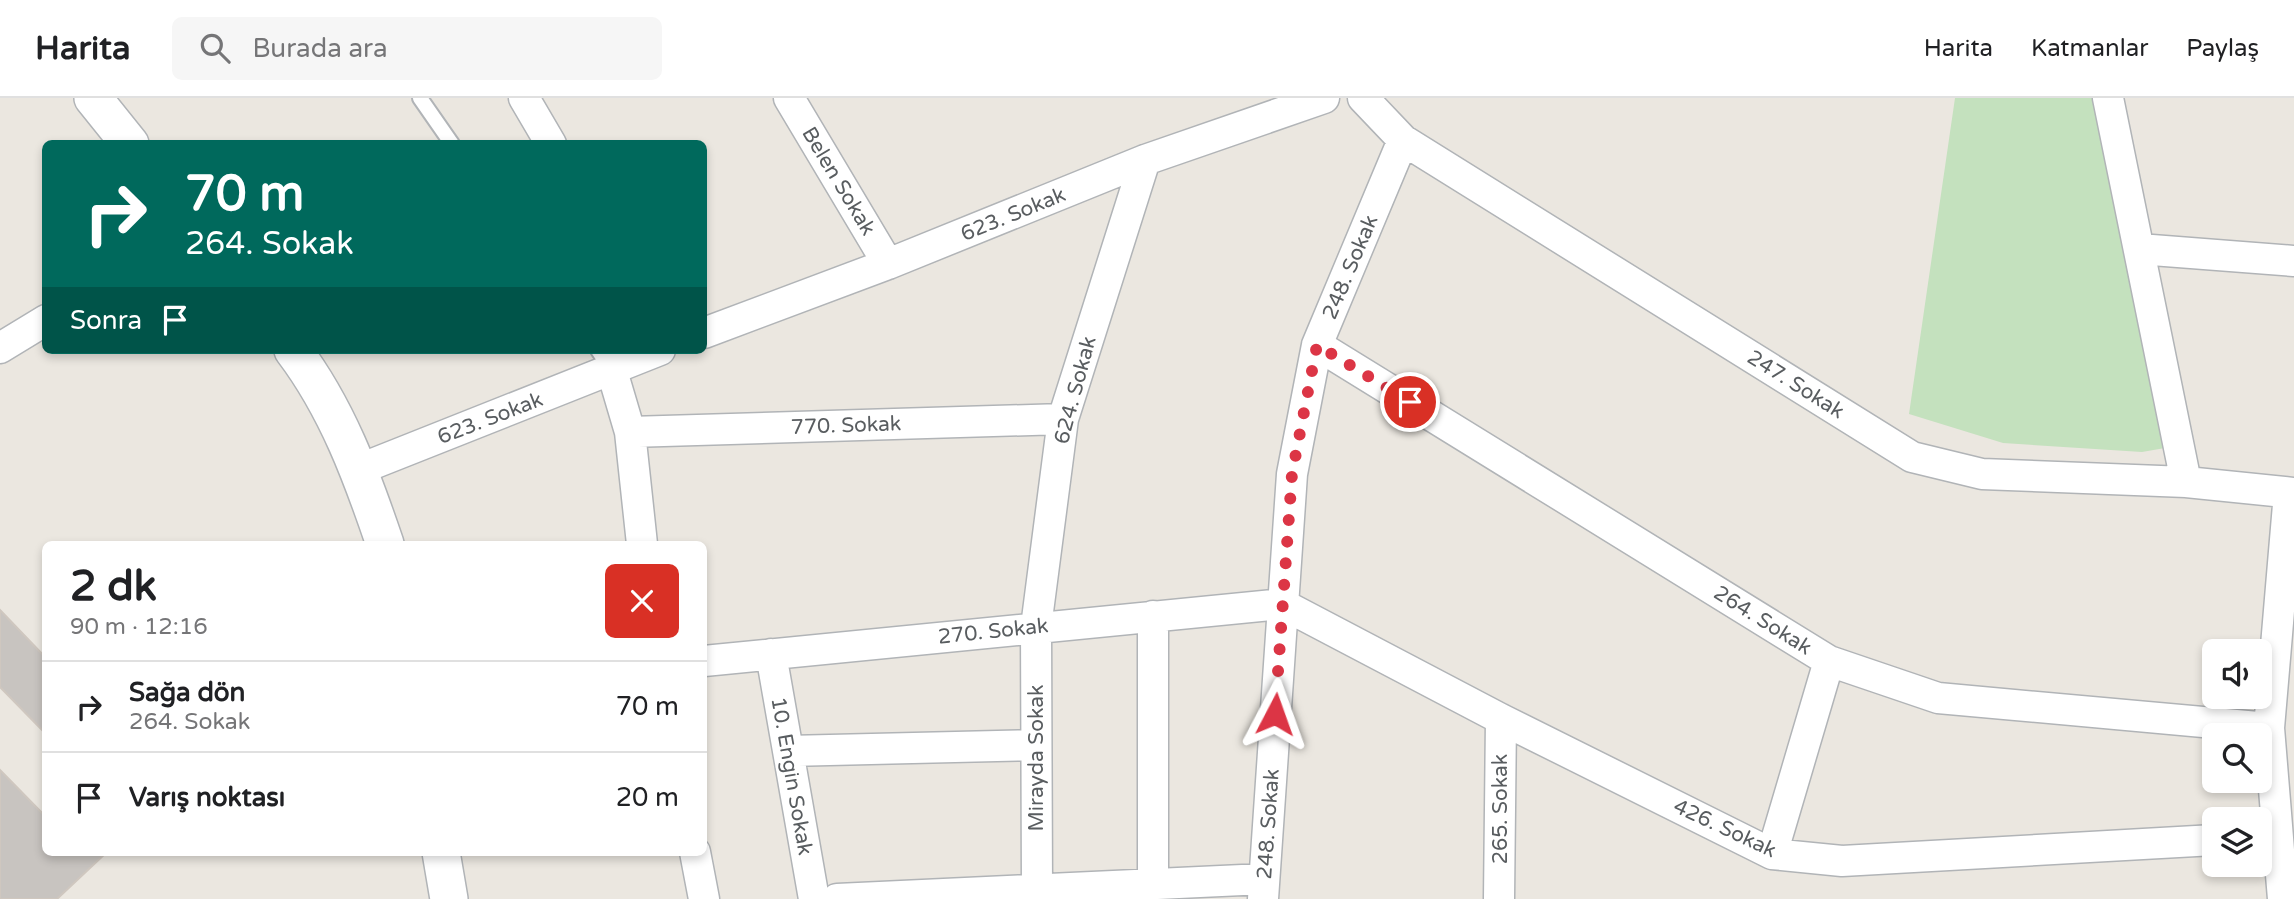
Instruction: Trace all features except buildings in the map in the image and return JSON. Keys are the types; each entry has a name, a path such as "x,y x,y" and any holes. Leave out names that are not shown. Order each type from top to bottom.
{"street":[{"path":"93,98 127,140"},
{"path":"524,98 549,140"},
{"name":"Belen Sokak","path":"789,98 888,264"},
{"name":"623. Sokak","path":"707,332 888,264 1145,160 1324,98"},
{"name":"247. Sokak","path":"1363,98 1403,140 1912,457 1982,474 2186,482 2292,493"},
{"path":"2108,98 2186,482"},
{"name":"248. Sokak","path":"1263,889 1292,474 1317,345 1403,140"},
{"name":"624. Sokak","path":"1036,627 1063,419 1145,160"},
{"path":"2139,249 2294,261"},
{"path":"0,348 42,322"},
{"name":"264. Sokak","path":"1317,345 1829,661 1938,698 2278,741"},
{"path":"295,354 340,427 360,468 384,541"},
{"name":"623. Sokak","path":"360,468 605,360 638,354"},
{"path":"605,360 630,432 642,541"},
{"name":"770. Sokak","path":"630,432 1063,419"},
{"path":"2283,899 2277,837 2278,741 2292,493"},
{"name":"270. Sokak","path":"707,661 1282,604"},
{"name":"426. Sokak","path":"1282,604 1501,719 1772,854 1842,861 2202,841"},
{"path":"1153,616 1153,885"},
{"name":"Mirayda Sokak","path":"1036,627 1037,890"},
{"name":"10. Engin Sokak","path":"771,654 814,899"},
{"path":"1772,854 1829,661"},
{"name":"265. Sokak","path":"1499,899 1501,719"},
{"path":"788,751 1036,745"},
{"path":"442,856 449,899"},
{"path":"696,856 705,899"},
{"path":"837,899 1153,885 1263,889"}],"lane":[{"path":"420,98 449,140"}],"green space":[{"path":"1955,98 2102,98 2165,448 2142,452 2003,443 1909,414"}],"route":[{"path":"1275,714 1292,474 1317,345 1410,402"}]}
